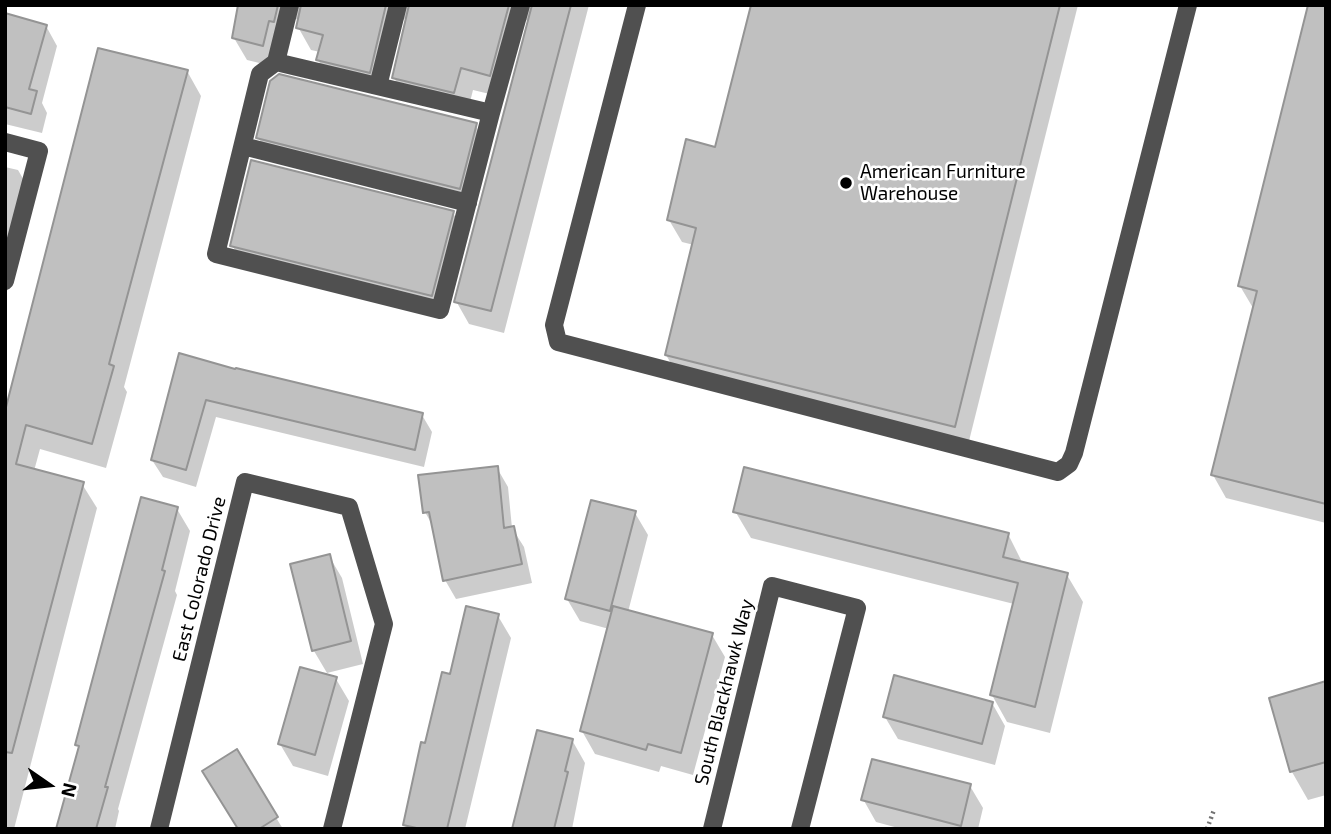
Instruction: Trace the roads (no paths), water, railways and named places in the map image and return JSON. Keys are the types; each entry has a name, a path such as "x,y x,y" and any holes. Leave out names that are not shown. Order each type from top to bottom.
{"street":[{"path":"290,5 276,62 260,74 216,254 440,310 521,5"},
{"path":"378,86 398,5"},
{"path":"637,5 554,326 558,342 1058,471 1069,464 1074,453 1188,5"},
{"path":"276,62 491,113"},
{"path":"5,142 39,150 5,281"},
{"path":"243,146 468,203"},
{"name":"East Colorado Drive","path":"159,829 245,482 349,507 384,624 332,829"},
{"name":"South Blackhawk Way","path":"712,829 772,586 857,608 800,829"}],"place":[{"name":"American Furniture Warehouse","path":"846,183"}]}
